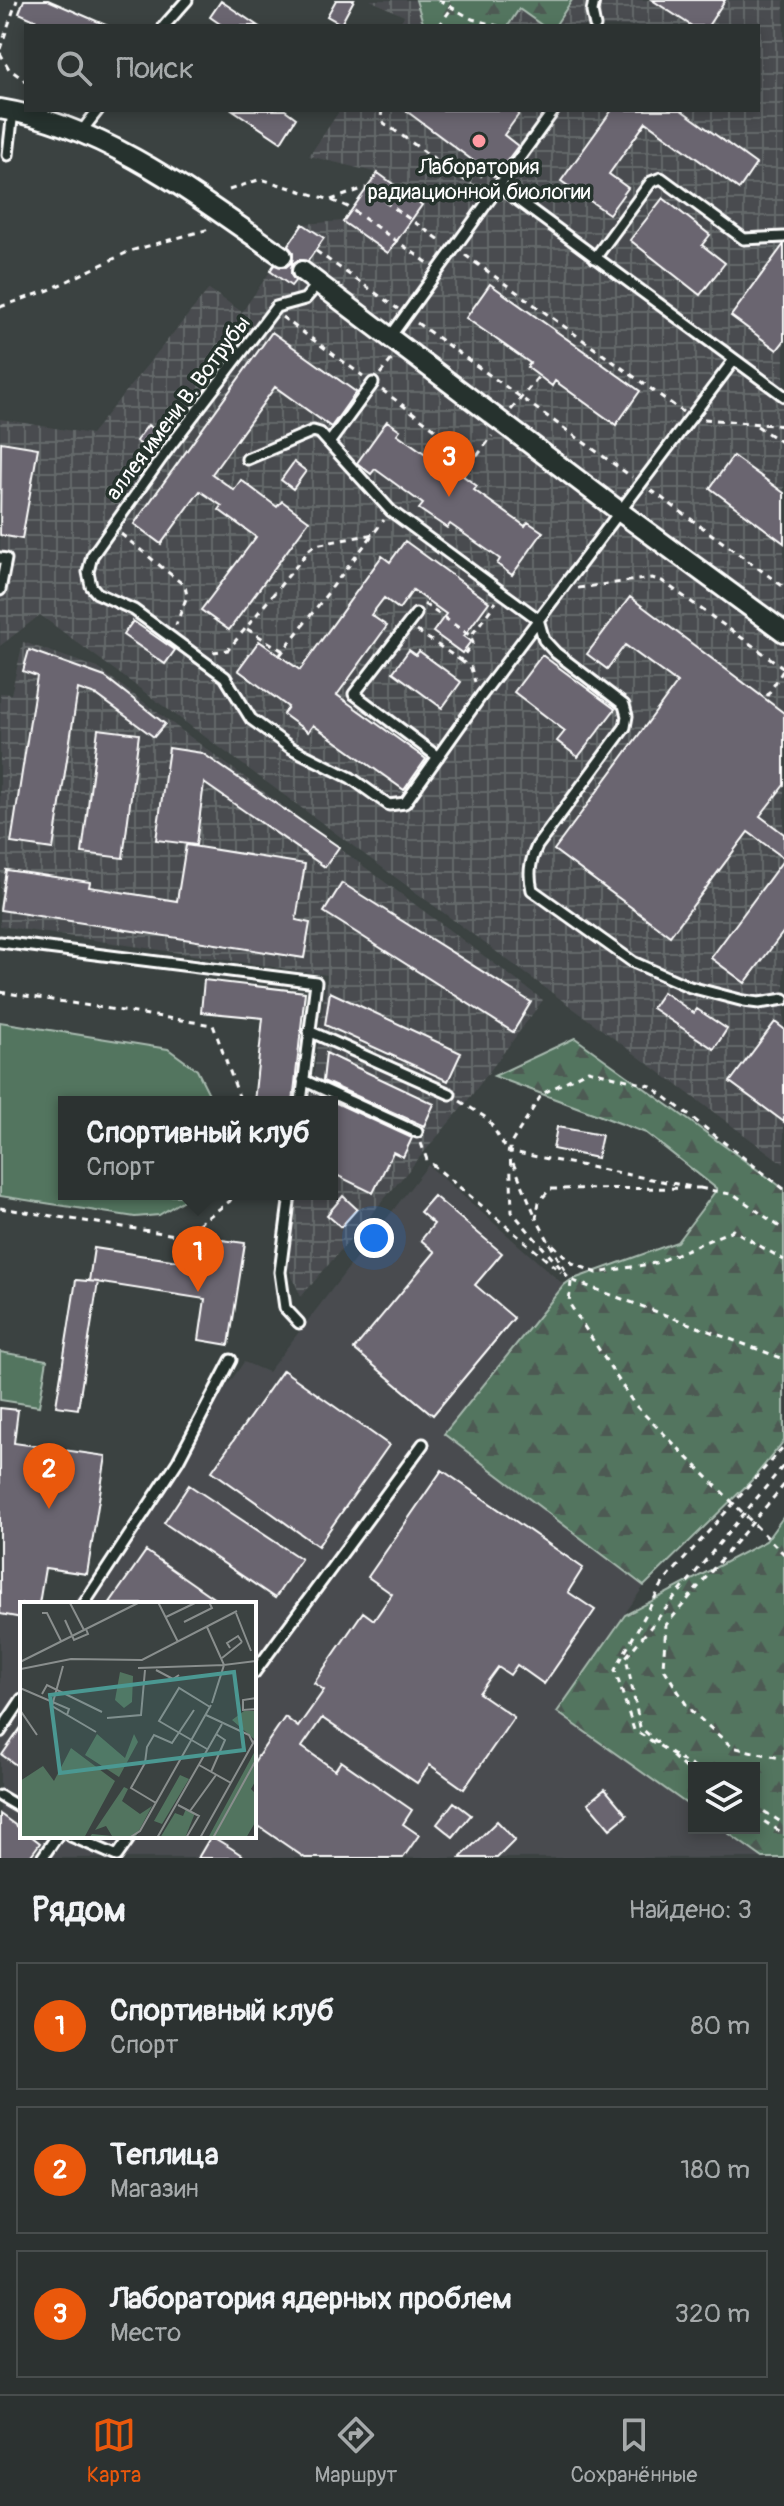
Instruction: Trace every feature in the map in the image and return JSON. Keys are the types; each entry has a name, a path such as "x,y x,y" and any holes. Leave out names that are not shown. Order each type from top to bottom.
{"street":[{"path":"6,110 49,120 124,153 282,256"},
{"path":"302,271 784,632"}],"lane":[{"path":"166,24 187,0"},
{"path":"594,0 595,24"},
{"path":"6,110 8,155"},
{"path":"81,132 96,112"},
{"path":"397,342 406,315 553,112"},
{"path":"595,258 651,182 661,178 744,239 784,237"},
{"path":"500,187 784,396"},
{"name":"аллея имени В. Вотрубы","path":"172,636 134,610 97,593 91,586 88,572 92,556 168,449 274,310 281,304 305,299 319,283"},
{"path":"172,636 225,677 251,719 291,748 351,778 389,805 405,803 480,697 734,360"},
{"path":"329,443 373,383"},
{"path":"247,459 313,431 320,433 391,511 538,619 544,640 556,653 624,705 627,716 625,727 537,846 528,876 532,890 633,962 690,987 759,1003 784,999"},
{"path":"0,558 6,559 0,590"},
{"path":"416,614 354,694 438,757"},
{"path":"0,942 316,982 302,1096"},
{"path":"309,1031 450,1094"},
{"path":"303,1080 417,1132"},
{"path":"289,1200 280,1272 285,1308 299,1323"},
{"path":"85,1602 178,1461 231,1360"},
{"path":"256,1670 423,1444"},
{"path":"0,1732 20,1702"},
{"path":"0,1796 20,1808"},
{"path":"42,1858 56,1838"},
{"path":"76,1838 117,1856 130,1838"}],"path":[{"path":"17,0 0,51 9,69 24,80"},
{"path":"439,0 472,19 491,24"},
{"path":"440,24 451,9"},
{"path":"382,112 384,123 491,199"},
{"path":"229,190 261,179 331,200 348,207 428,263"},
{"path":"331,200 365,188 444,243"},
{"path":"0,307 49,290 130,251 234,222"},
{"path":"455,248 691,418 784,426"},
{"path":"316,251 784,587"},
{"path":"373,383 397,342"},
{"path":"463,475 539,376"},
{"path":"754,424 784,444"},
{"path":"280,655 391,511"},
{"path":"113,527 185,586 187,596 172,636"},
{"path":"197,653 228,650 315,545 374,534"},
{"path":"559,591 652,578 662,581 784,668 767,696"},
{"path":"471,636 503,593"},
{"path":"416,614 425,603 471,636 473,643 460,660"},
{"path":"408,624 471,668 480,697"},
{"path":"247,629 283,651"},
{"path":"0,992 213,1025 239,1096"},
{"path":"509,1151 542,1094 588,1070 651,1086 784,1189"},
{"path":"450,1094 488,1119 509,1151 536,1218 571,1280 569,1303 634,1404 784,1554"},
{"path":"417,1132 427,1160 571,1280 784,1359"},
{"path":"509,1151 735,1195 784,1230"},
{"path":"511,1159 512,1212 571,1280"},
{"path":"536,1218 539,1202 550,1189 701,1188"},
{"path":"0,1208 182,1236 230,1200"},
{"path":"548,1240 572,1263 597,1273 655,1263 733,1230 784,1260"},
{"path":"688,1764 634,1730 615,1670 663,1583 784,1446"},
{"path":"688,1771 640,1727 626,1657 784,1465"},
{"path":"784,1485 666,1625 663,1667 689,1709 732,1747 784,1759"},
{"path":"760,1809 784,1824"},
{"path":"760,1819 784,1834"}],"shaded area":[{"path":"370,0 784,0 784,1164 40,615 0,646 0,419 91,434 209,289 242,312 303,224 343,221 378,173 309,156 339,112 760,112 760,24 399,24 404,16"},
{"path":"23,642 98,668 543,1000 465,1104 301,1297 288,1267 297,1200 338,1200 338,1096 311,1096 327,975 0,926 0,693 11,694"},
{"path":"428,1165 564,1285 445,1435 644,1586 557,1712 688,1805 688,1834 729,1834 763,1858 0,1858 0,1614 20,1618 20,1838 256,1838 256,1602 74,1602 244,1362 268,1372"}],"green space":[{"path":"416,0 572,0 556,24 540,24 519,9 509,24 423,24"},
{"path":"0,1022 168,1049 197,1070 210,1096 58,1096 58,1200 183,1200 159,1215 135,1217 0,1196"},
{"path":"575,1038 784,1189 784,1441 752,1480 644,1586 444,1434 564,1285 677,1242 717,1189 646,1133 494,1076"},
{"path":"0,1352 47,1360 39,1406 0,1400"},
{"path":"784,1516 784,1858 763,1858 729,1834 760,1834 760,1762 688,1762 688,1805 557,1712 625,1615 766,1541"}],"building":[{"path":"24,0 48,0 103,24 44,24 19,13"},
{"path":"336,0 354,0 341,24 327,16"},
{"path":"652,0 725,0 709,24 689,24"},
{"path":"221,1 255,24 220,24 210,17"},
{"path":"236,112 288,112 296,118 281,142"},
{"name":"Лаборатория радиационной биологии","path":"408,112 521,112 504,135 518,146 495,177 486,170 481,176 472,169 476,163"},
{"path":"611,112 684,112 756,164 739,189 646,122 609,174 628,188 609,214 561,181"},
{"path":"378,173 422,205 388,253 343,222"},
{"path":"663,198 710,235 702,245 725,263 700,295 630,240"},
{"path":"303,224 324,238 308,261 298,260 292,264 291,275 295,281 291,286 270,271 274,265 286,267 292,262 293,252 288,246"},
{"path":"784,244 784,341 777,350 731,316"},
{"path":"490,284 640,391 616,425 555,381 552,386 527,367 530,363 466,318"},
{"path":"272,332 356,392 331,427 275,387 212,474 234,490 241,480 277,507 282,501 309,521 229,630 201,610 256,537 219,510 222,506 200,491 161,544 134,524"},
{"path":"387,421 400,430 397,434 477,486 474,490 525,526 528,522 543,532 512,575 497,564 500,559 450,524 447,528 419,509 423,504 375,469 371,474 357,463"},
{"path":"148,425 162,435 150,451 136,441"},
{"path":"1,442 38,448 22,539 0,535"},
{"path":"733,456 784,493 784,543 710,488"},
{"path":"294,462 306,471 293,489 281,480"},
{"path":"405,541 489,602 464,636 471,641 462,653 433,632 446,614 413,590 399,609 384,598 371,615 387,626 337,695 426,759 404,790 313,725 308,732 283,714 288,707 238,670 259,641 300,670 382,556 390,562"},
{"path":"630,597 784,713 784,785 760,816 784,834 784,858 748,832 670,936 554,850 677,683 625,645 607,669 587,654"},
{"path":"133,621 175,650 165,664 123,635"},
{"path":"29,650 105,677 165,724 154,737 98,696 78,689 53,849 11,843 37,676 23,671"},
{"path":"409,650 416,655 419,651 461,682 442,708 393,672"},
{"path":"542,655 615,709 578,757 557,741 565,731 514,692"},
{"path":"98,729 139,734 123,858 82,853"},
{"path":"169,748 202,753 339,847 325,867 204,783 196,845 156,840"},
{"path":"186,845 305,864 296,920 310,923 304,958 0,910 6,870 90,882 89,887 177,901"},
{"path":"784,859 784,931 745,983 711,958"},
{"path":"342,883 531,1002 513,1032 324,912"},
{"path":"204,980 305,992 294,1096 255,1096 263,1018 201,1012"},
{"path":"330,992 461,1053 448,1081 325,1025"},
{"path":"663,992 694,1013 697,1009 727,1029 714,1049 652,1008"},
{"path":"775,1022 784,1029 784,1122 730,1082"},
{"path":"326,1053 434,1104 424,1126 323,1081"},
{"path":"338,1104 412,1138 403,1157 393,1152 373,1193 338,1176"},
{"path":"557,1127 602,1135 597,1158 553,1149"},
{"path":"343,1196 357,1209 341,1227 327,1215"},
{"path":"434,1196 502,1253 475,1285 514,1318 433,1415 354,1349 435,1252 421,1240 434,1224 420,1212"},
{"path":"214,1239 245,1243 229,1345 199,1340 205,1299 89,1281 94,1248 210,1266"},
{"path":"76,1280 98,1282 78,1409 56,1406"},
{"path":"283,1370 389,1445 318,1546 212,1471"},
{"path":"0,1408 18,1410 14,1443 106,1456 87,1574 45,1568 39,1602 20,1602 20,1618 0,1614"},
{"path":"442,1470 583,1568 568,1592 595,1610 544,1684 517,1665 510,1675 498,1667 479,1693 514,1717 464,1789 430,1765 417,1783 322,1718 302,1747 335,1770 341,1761 412,1810 403,1824 419,1835 403,1858 305,1858 256,1824 256,1759 285,1717 298,1727 324,1690 314,1683 363,1612 374,1620 392,1594 368,1577"},
{"path":"189,1485 301,1559 275,1598 164,1523"},
{"path":"146,1551 219,1602 110,1602"},
{"path":"20,1729 20,1768 2,1755"},
{"path":"605,1789 627,1815 610,1829 588,1803"},
{"path":"454,1802 471,1815 453,1837 437,1824"},
{"path":"0,1814 20,1829 20,1838 34,1838 40,1843 29,1858 0,1858"},
{"path":"497,1821 515,1840 497,1858 460,1858"},
{"path":"210,1838 214,1838 246,1858 198,1858"}],"place":[{"name":"Лаборатория радиационной биологии","path":"479,141"},
{"name":"Лаборатория ядерных проблем","path":"449,497"},
{"name":"Спортивный клуб","path":"198,1292"},
{"name":"Теплица","path":"49,1509"}]}
